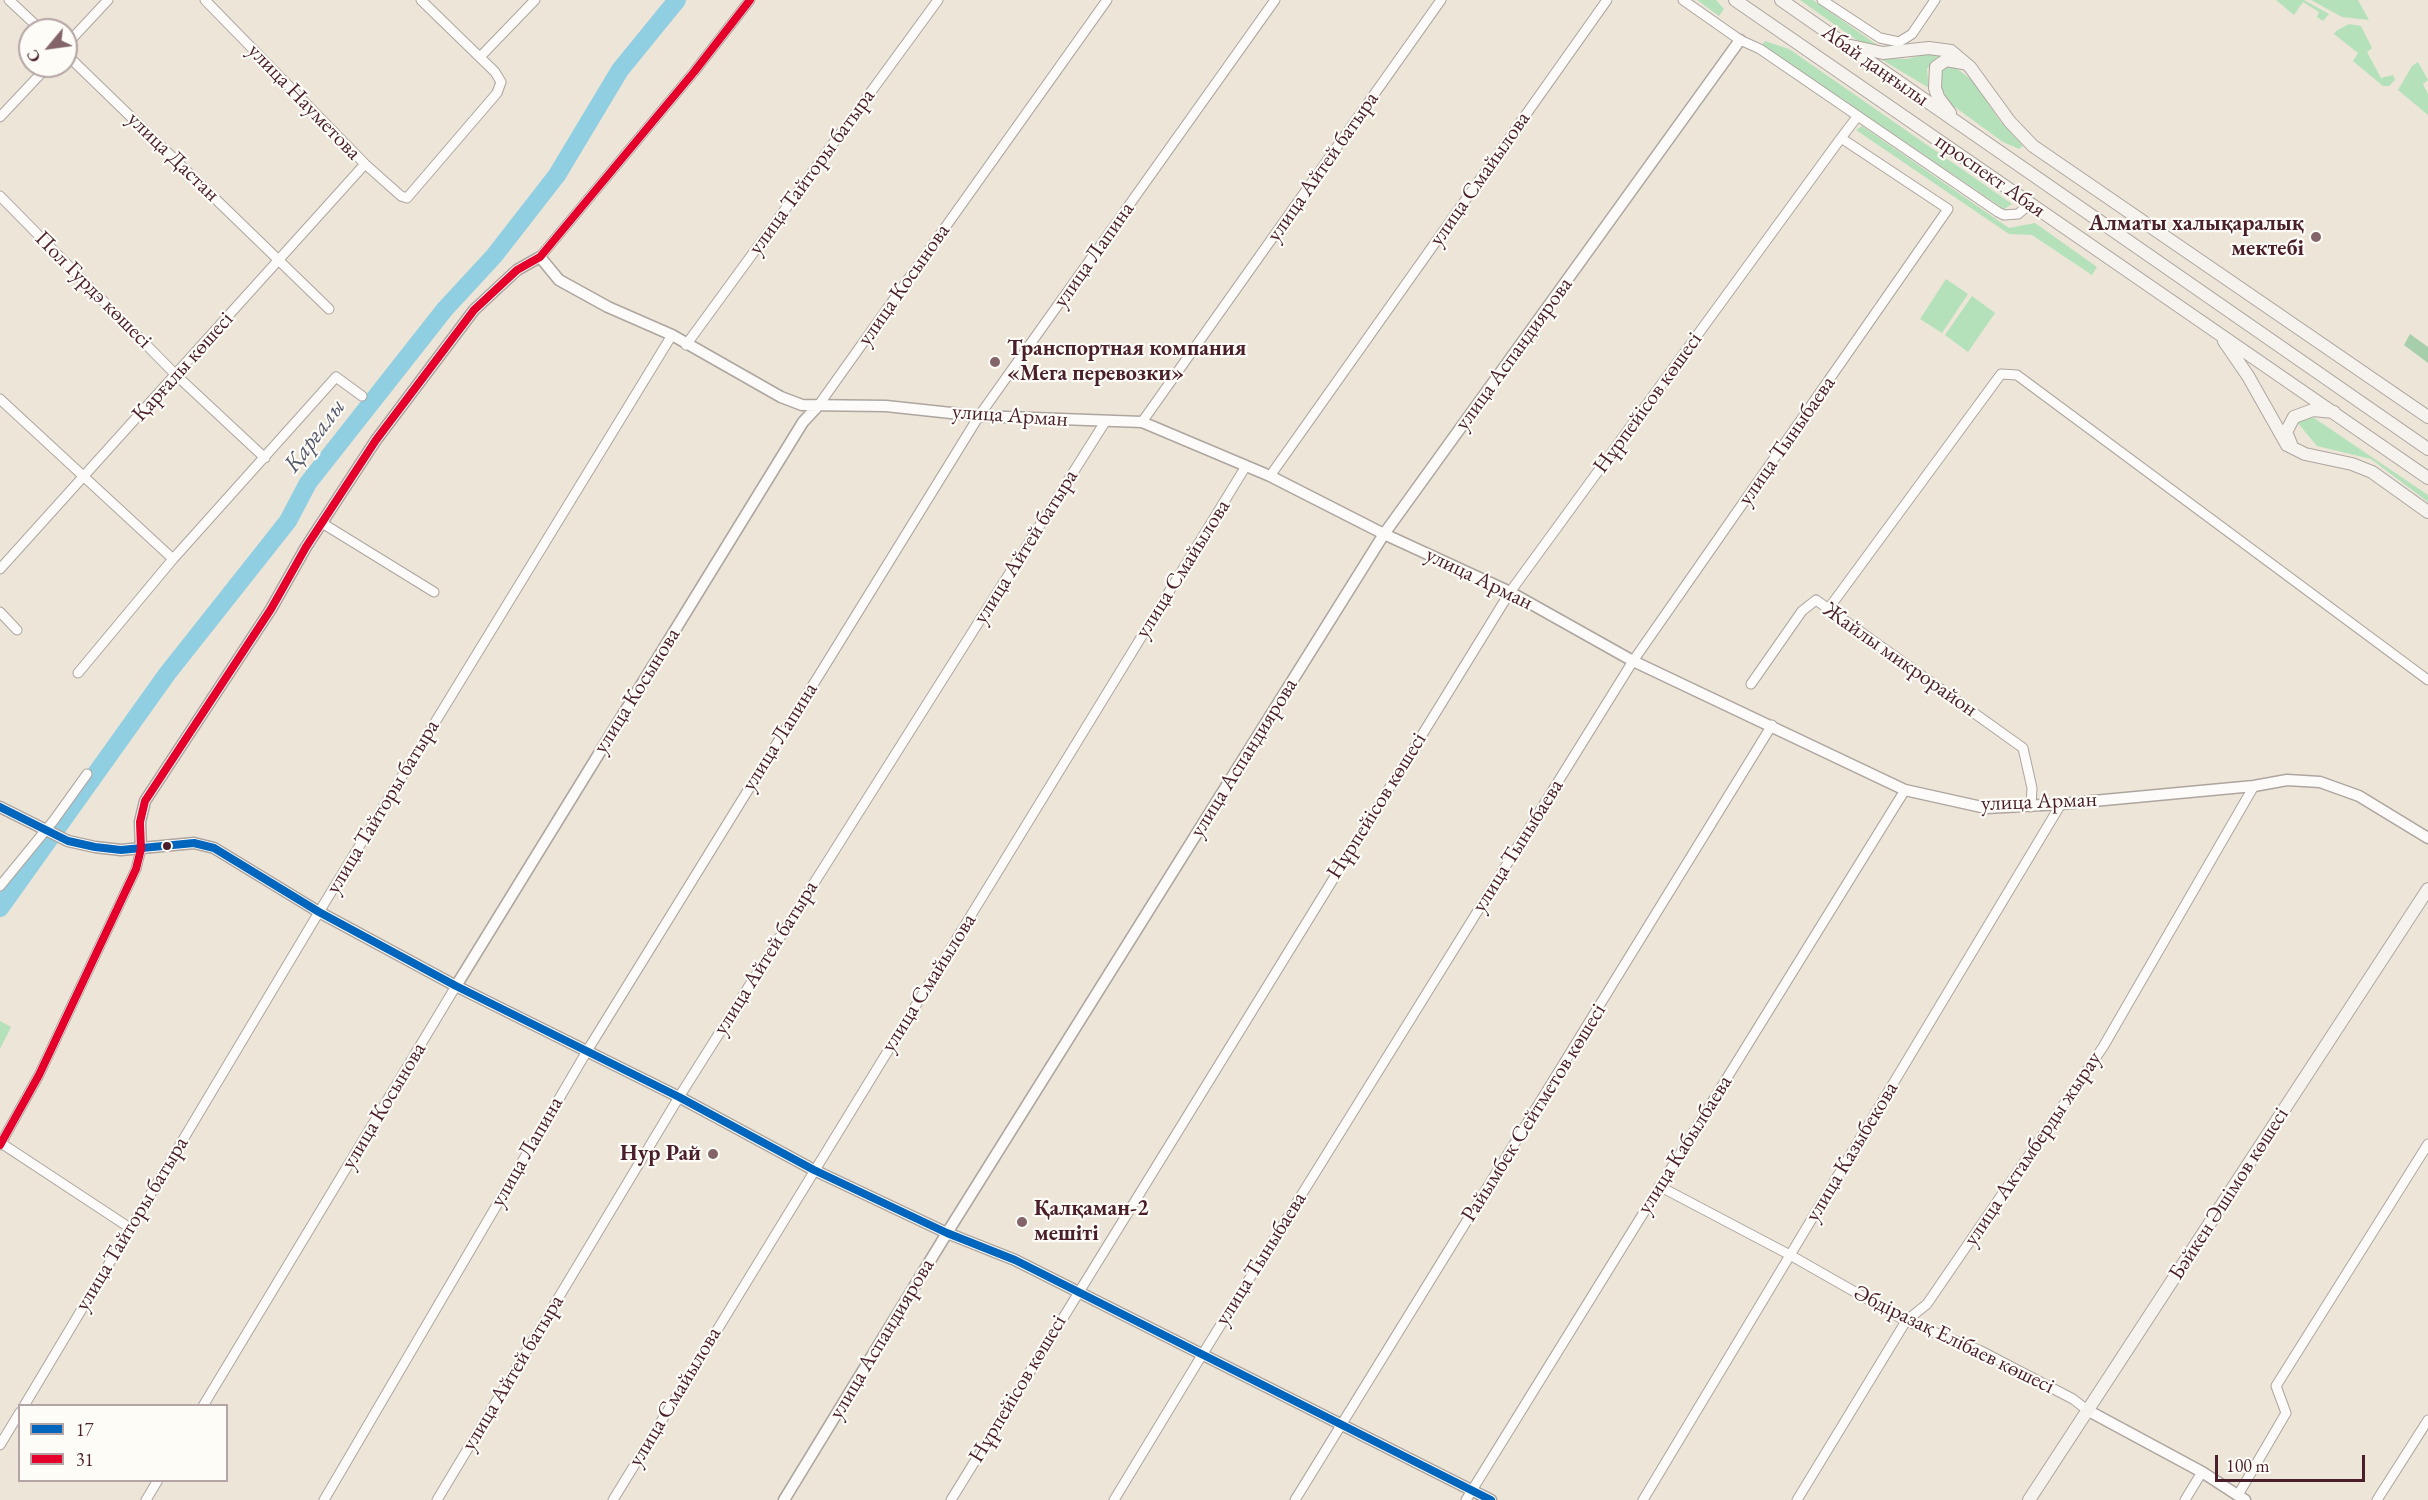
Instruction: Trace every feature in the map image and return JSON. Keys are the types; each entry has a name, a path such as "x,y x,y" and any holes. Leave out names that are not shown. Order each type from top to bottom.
{"main road":[{"name":"Абай даңғылы","path":"1736,0 1873,96"},
{"name":"Абай даңғылы","path":"1781,0 2428,448"},
{"path":"1842,43 1883,53 1940,48 1952,51 1970,66 2010,122 2033,146 2428,417"},
{"path":"1964,127 1938,97 1934,76 1936,68 1946,60 1970,66"},
{"name":"проспект Абая","path":"1873,96 2428,478"},
{"path":"2217,331 2248,376 2278,434 2296,451 2372,472 2428,512"},
{"path":"2296,451 2286,432 2294,417 2313,410 2335,412"},
{"name":"Бәйкен Әшімов көшесі","path":"2029,1500 2428,889"}],"street":[{"path":"9,0 28,18"},
{"path":"78,32 108,0"},
{"name":"улица Науметова","path":"205,0 365,164 401,196 407,198 497,93 501,82 480,57"},
{"path":"421,0 480,57 535,0"},
{"path":"130,1228 1,1144 39,1075 136,869 141,849 140,822 145,801 271,609 322,523 376,440 474,310 517,270 540,257 694,72 750,0"},
{"name":"улица Тайторы батыра","path":"686,345 939,0"},
{"name":"улица Косынова","path":"204,1404 456,986 803,422 818,406 1107,0"},
{"name":"улица Лапина","path":"324,1500 587,1051 979,416 1275,0"},
{"name":"улица Айтей батыра","path":"1142,422 1441,0"},
{"name":"улица Смайылова","path":"1270,476 1607,0"},
{"path":"1683,0 1740,40 1760,49 1998,212 2018,214 2030,204"},
{"path":"1822,0 1880,38 1899,42 1912,34 1935,0"},
{"name":"улица Аспандиярова","path":"784,1500 947,1233 1384,534 1740,40"},
{"name":"улица Дастан","path":"78,66 329,309"},
{"path":"0,117 37,78"},
{"name":"Нұрпейісов көшесі","path":"951,1500 1510,592 1857,117"},
{"name":"улица Тыныбаева","path":"1114,1500 1633,662 1948,209 1841,138"},
{"name":"Қарғалы көшесі","path":"0,569 365,164"},
{"name":"Пол Гурдэ көшесі","path":"0,196 176,375 265,458"},
{"name":"улица Арман","path":"540,257 560,280 608,308 672,335 781,397 802,405 886,406 979,416 1142,422 1270,476 1384,534 1510,592 1633,662 1772,725 1905,790 1986,808 2031,807 2254,786 2287,780 2320,782 2359,796 2428,838"},
{"name":"улица Тайторы батыра","path":"25,1404 319,912 672,335"},
{"path":"1829,608 2001,374 2016,375 2428,680"},
{"path":"78,673 172,559 336,377 362,396"},
{"path":"0,399 172,559"},
{"name":"улица Айтей батыра","path":"437,1500 679,1097 1105,422"},
{"name":"улица Смайылова","path":"613,1500 1246,466"},
{"path":"322,523 434,592"},
{"name":"Жайлы микрорайон","path":"1750,684 1808,604 1816,600 2023,748 2032,788 2031,807"},
{"path":"0,612 17,630"},
{"name":"Райымбек Сейтметов көшесі","path":"1295,1500 1772,725"},
{"path":"0,886 48,829 87,774"},
{"name":"улица Актамберды жырау","path":"1797,1500 1906,1322 1927,1304 2103,1047 2254,786"},
{"name":"улица Кабылбаева","path":"1469,1495 1905,790"},
{"name":"улица Казыбекова","path":"1643,1500 2061,804"},
{"path":"0,807 68,841 112,849 141,849 194,843 214,848 319,912 456,986 679,1097 814,1170 947,1233 1015,1260 1341,1426 1469,1495 1491,1500"},
{"path":"2241,1498 2286,1413 2276,1386 2428,1144"},
{"name":"Әбдіразақ Елібаев көшесі","path":"1659,1185 1790,1255 1906,1322 1979,1350 2073,1399 2087,1410 2202,1472 2241,1498"},
{"path":"0,1445 18,1415"},
{"path":"2377,1500 2428,1420"},
{"path":"2184,1500 2202,1472"},
{"path":"146,1500 157,1482"}],"green space":[{"path":"1697,0 1716,0 1724,9 1719,16"},
{"path":"1800,0 1813,0 1880,47 1858,41"},
{"path":"2276,0 2304,0 2329,14 2323,21 2317,17 2319,12 2303,2 2294,15"},
{"path":"2311,0 2358,0 2369,20 2342,17"},
{"path":"2349,24 2361,26 2372,48 2367,52 2381,78 2393,75 2395,80 2389,86 2383,86 2353,61 2358,53 2334,34"},
{"path":"1765,41 1789,49 2012,204 2004,209 1762,45"},
{"path":"1935,52 1946,56 1937,57 1927,69 1929,88 1879,58 1907,59"},
{"path":"2418,62 2428,80 2423,84 2428,94 2428,115 2398,90 2412,66"},
{"path":"1950,63 1973,81 2000,121 2023,146 2019,149 2003,142 1952,105 1940,87 1940,73"},
{"path":"1862,126 2009,228 2035,223 2097,267 2092,275 2032,235 2009,234 1856,130"},
{"path":"1946,279 1968,294 1942,333 1920,319"},
{"path":"1972,296 1995,313 1968,352 1945,335"},
{"path":"2410,334 2428,347 2428,363 2404,345"},
{"path":"2311,416 2428,495 2428,502 2371,459 2317,446 2297,422 2300,418"},
{"path":"0,1021 11,1027 0,1049"}],"waterway":[{"name":"Қарғалы","path":"0,908 167,674 288,521 308,483 445,309 494,256 557,175 620,70 677,0"}],"transit line":[{"name":"31","path":"0,1145 39,1075 136,869 141,849 140,822 145,801 271,609 306,547 376,440 474,310 517,270 540,257 694,72 750,0"},
{"name":"17","path":"0,807 68,841 95,847 121,850 194,843 214,848 319,912 456,986 679,1097 814,1170 947,1233 1015,1260 1491,1500"}],"place":[{"name":"Алматы халықаралық мектебі","path":"2316,237"},
{"name":"Транспортная компания «Мега перевозки»","path":"995,362"},
{"name":"Нур Рай","path":"713,1154"},
{"name":"Қалқаман-2 мешіті","path":"1022,1222"}]}
